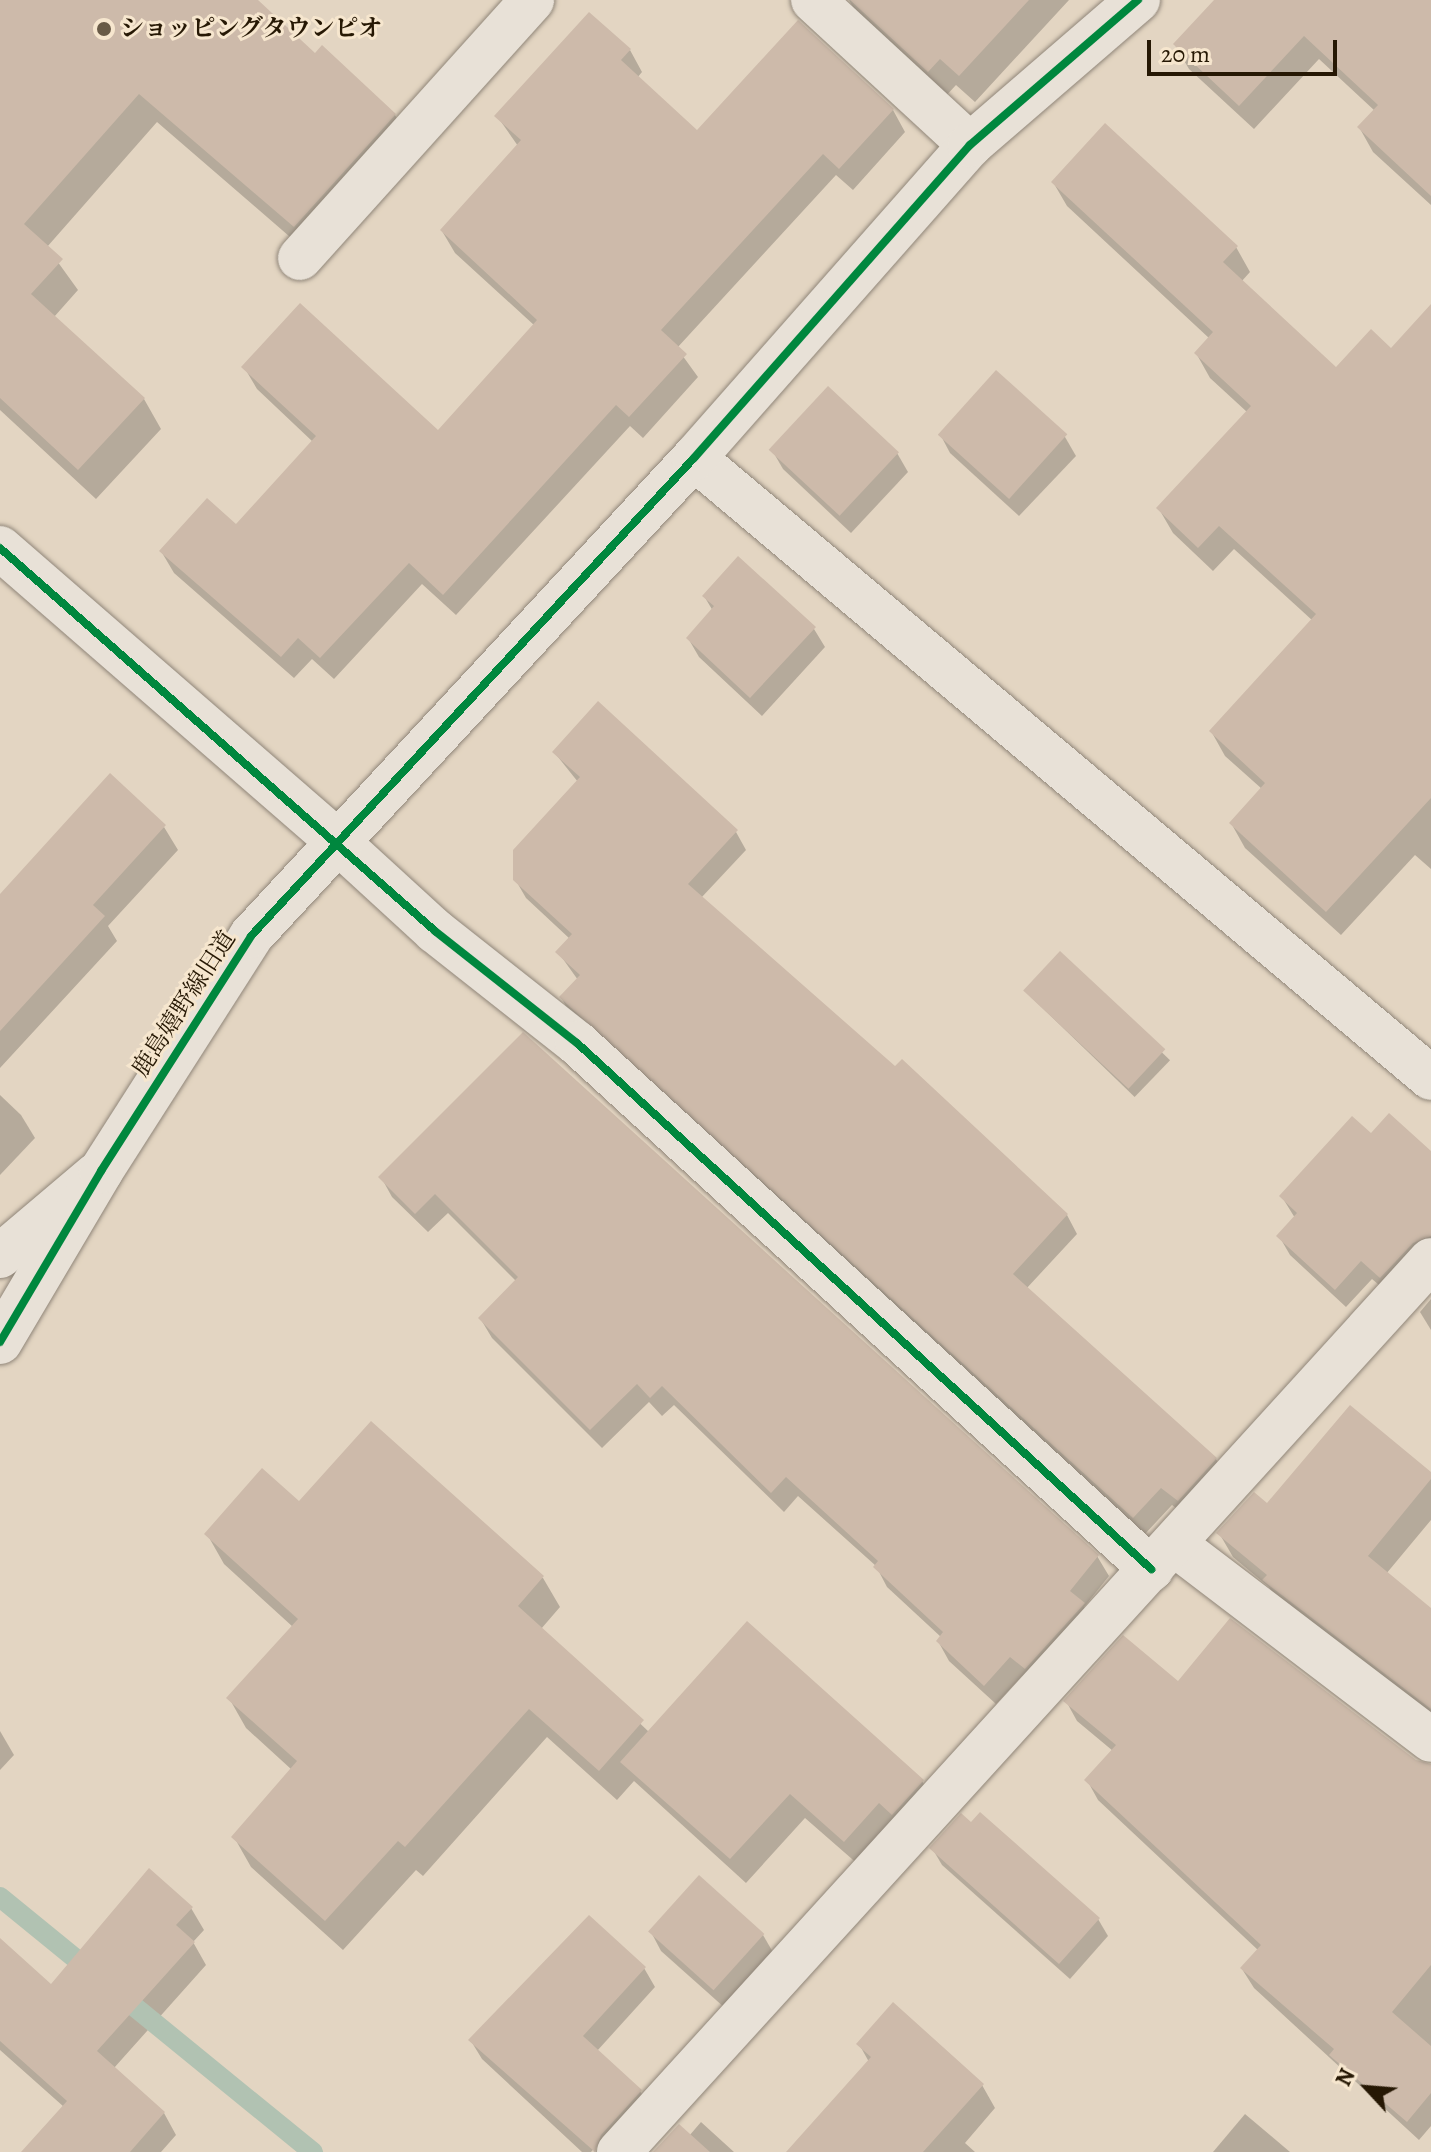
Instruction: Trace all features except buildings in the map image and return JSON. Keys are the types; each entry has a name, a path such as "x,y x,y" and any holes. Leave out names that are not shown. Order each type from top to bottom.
{"street":[{"path":"300,258 532,0"},
{"path":"813,0 970,145"},
{"name":"鹿島嬉野線旧道","path":"0,1342 101,1171 251,936 340,844 694,458 970,145 1138,0"},
{"path":"694,458 1431,1078"},
{"path":"0,548 340,844 435,931 577,1043 1163,1556 1431,1740"},
{"path":"0,1256 101,1171"},
{"path":"619,2152 1431,1260"}],"waterway":[{"path":"0,1897 313,2152"}],"cycle path":[{"path":"0,1342 101,1171 251,936 694,458 970,145 1138,0"},
{"path":"0,548 435,931 577,1043 1151,1569"}],"place":[{"name":"ショッピングタウンピオ","path":"104,29"}]}
